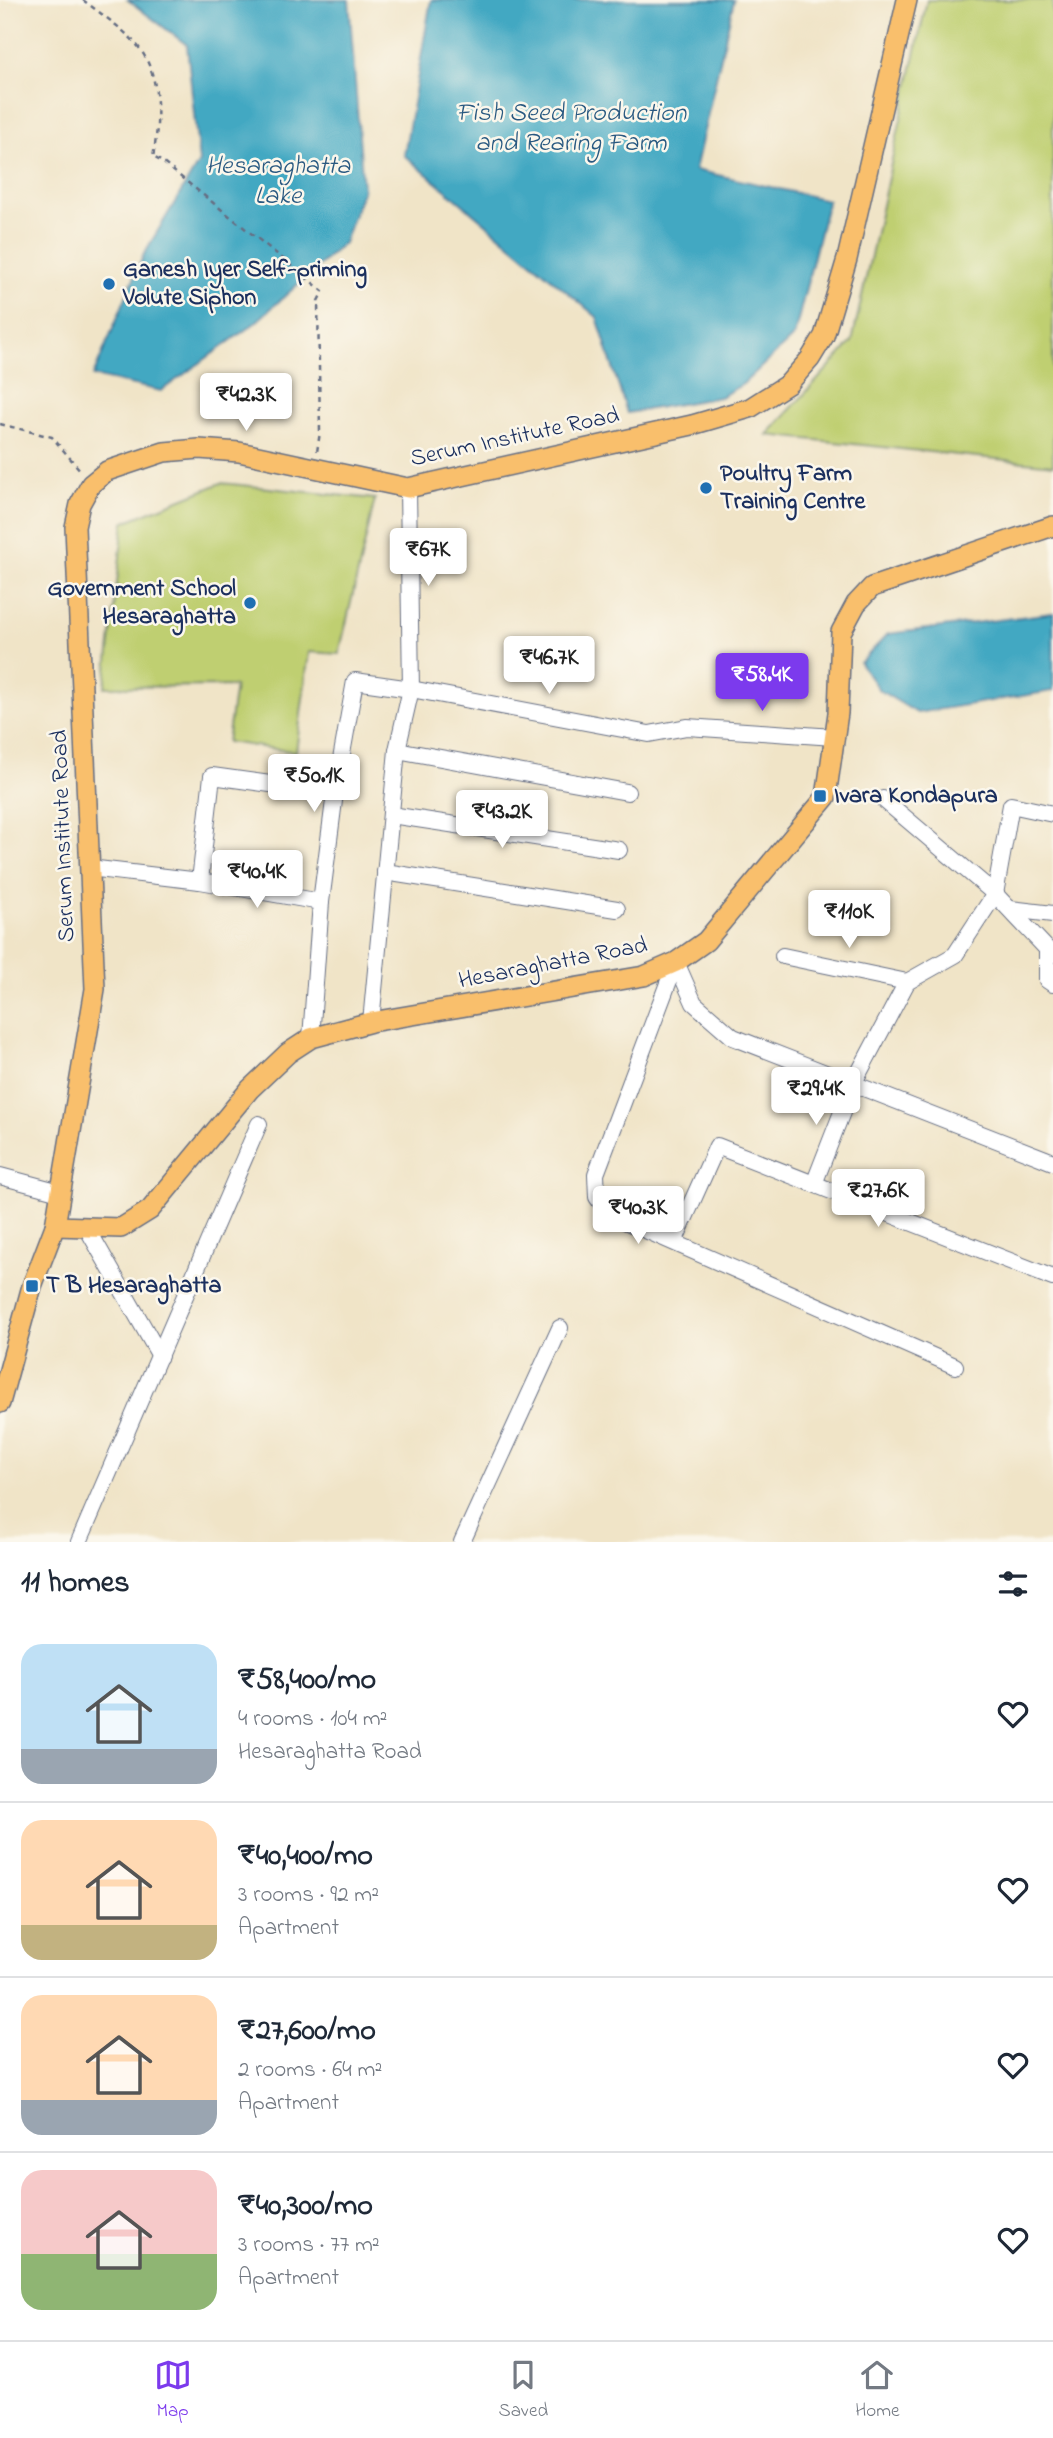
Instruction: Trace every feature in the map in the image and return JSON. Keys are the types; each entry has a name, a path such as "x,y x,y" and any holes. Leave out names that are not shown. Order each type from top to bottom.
{"main road":[{"name":"Serum Institute Road","path":"0,1403 32,1286 55,1226 95,989 75,527 80,504 91,484 107,471 164,452 199,449 239,453 408,488 692,425 750,408 788,384 810,359 824,336 847,259 907,0"},
{"name":"Hesaraghatta Road","path":"55,1226 121,1228 150,1210 250,1089 288,1053 311,1038 371,1022 645,976 676,962 706,941 826,796 838,713 841,632 856,604 873,587 1053,526"}],"street":[{"path":"371,1022 397,750 411,688 408,488"},
{"path":"311,1038 321,902 335,793 355,681 411,688 649,734 687,727 834,737"},
{"path":"397,750 626,792"},
{"path":"200,881 212,776 335,793"},
{"path":"883,799 995,894 1050,951 1047,980 1053,984"},
{"path":"814,1184 853,1084 906,982 955,955 995,894 1011,805 1053,814"},
{"path":"391,815 620,850"},
{"path":"89,868 200,881 321,902"},
{"path":"385,872 617,909"},
{"path":"1010,909 1053,914"},
{"path":"783,956 906,982"},
{"path":"676,962 694,1003 733,1037 1053,1162"},
{"path":"676,962 596,1174 597,1197 609,1213 955,1366"},
{"path":"85,1540 160,1356 260,1124"},
{"path":"674,1242 717,1146 1053,1278"},
{"path":"0,1176 60,1192"},
{"path":"87,1228 160,1356"},
{"path":"462,1542 560,1328"}],"path":[{"path":"83,0 120,29 144,54 153,79 155,96 157,135 153,158 161,161 323,290 318,301 320,432 315,468"},
{"path":"0,424 52,437 91,484"}],"green space":[{"path":"927,0 1053,0 1053,465 767,435 852,342"},
{"name":"Government School Hesaraghatta","path":"221,483 375,499 339,654 309,652 296,752 227,742 235,686 105,687 124,522"}],"water":[{"name":"Hesaraghatta Lake","path":"128,0 349,0 363,189 344,243 255,323 161,391 93,376 144,254 199,162 187,45"},
{"name":"Fish Seed Production and Rearing Farm","path":"431,0 734,0 695,170 828,200 794,336 743,384 720,397 627,413 597,317 404,155"},
{"path":"1053,613 1053,691 917,713 879,690 860,663 888,634"}],"place":[{"name":"Ganesh Iyer Self-priming Volute Siphon","path":"109,284"},
{"name":"Poultry Farm Training Centre","path":"706,488"},
{"name":"Government School Hesaraghatta","path":"250,603"},
{"name":"Ivara Kondapura","path":"820,796"},
{"name":"T B Hesaraghatta","path":"32,1286"}]}
